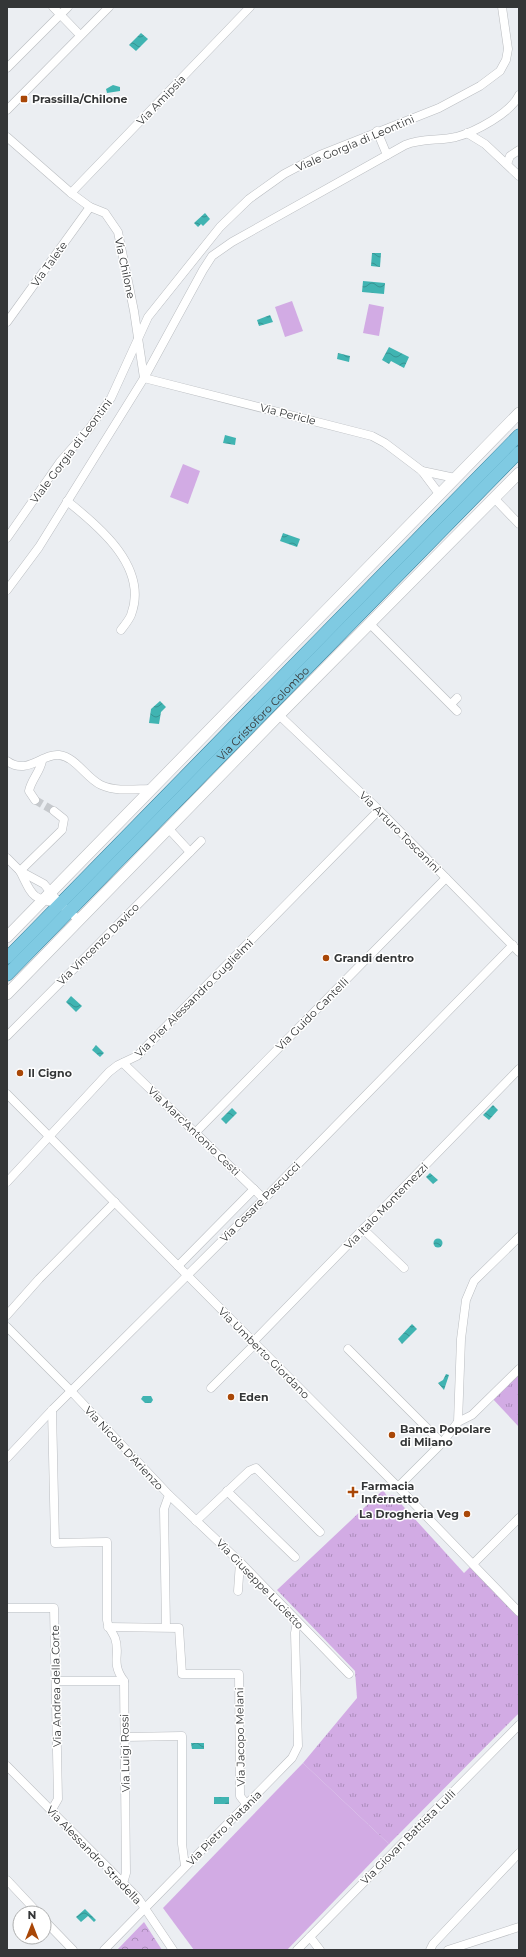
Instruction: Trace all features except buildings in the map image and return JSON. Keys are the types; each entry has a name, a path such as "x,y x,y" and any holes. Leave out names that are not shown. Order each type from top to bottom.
{"main road":[{"name":"Via Cristoforo Colombo","path":"7,958 519,435"},
{"name":"Via Cristoforo Colombo","path":"7,975 75,916 519,452"}],"street":[{"path":"53,7 80,35"},
{"path":"7,68 68,7"},
{"path":"7,110 108,7"},
{"name":"Via Amipsia","path":"71,193 250,7"},
{"name":"Viale Gorgia di Leontini","path":"7,538 60,462 89,429 111,398 148,317 220,227 249,199 284,174 320,155 377,131 439,108 480,86 500,71 506,60 508,49 502,7"},
{"name":"Viale Gorgia di Leontini","path":"7,590 39,547 144,378 155,354 212,256 232,242 416,140 456,137 494,119 512,106 519,94"},
{"path":"377,131 387,155"},
{"path":"467,133 485,144 519,176"},
{"name":"Via Chilone","path":"7,137 71,193 90,207 105,213 118,232 134,311 137,340 144,378"},
{"path":"507,164 510,156 519,150"},
{"name":"Via Talete","path":"7,322 90,207"},
{"name":"Via Pericle","path":"144,378 372,436 385,443 422,471 440,495"},
{"path":"7,937 519,413"},
{"name":"Via Pericle","path":"422,471 454,478"},
{"name":"Via Cristoforo Colombo","path":"7,994 75,916 168,828 279,714 519,473"},
{"path":"494,498 519,524"},
{"path":"67,501 94,522 112,542 128,567 132,579 135,601 131,616 121,630"},
{"path":"370,624 454,701 457,711"},
{"name":"Via Arturo Toscanini","path":"279,714 379,810 519,952"},
{"name":"Via Cristoforo Colombo","path":"187,753 211,750"},
{"path":"7,761 22,766 42,761 55,755 64,756 76,764 91,778 106,787 120,789 152,789"},
{"path":"35,800 29,792 31,784 41,768 42,761"},
{"name":"Via Pier Alessandro Guglielmi","path":"7,1182 50,1138 109,1072 136,1057 379,810"},
{"path":"20,871 62,830 64,819 54,812"},
{"path":"168,828 190,852"},
{"name":"Via Vincenzo Davico","path":"7,1036 201,841"},
{"path":"7,858 20,871 32,895 43,901 60,904"},
{"path":"20,871 42,882 60,904 75,916"},
{"name":"Via Guido Cantelli","path":"195,1133 446,878"},
{"name":"Via Cesare Pascucci","path":"7,1458 52,1410 264,1199 513,945"},
{"name":"Via Marc'Antonio Cesti","path":"123,1063 264,1199"},
{"name":"Via Italo Montemezzi","path":"211,1388 519,1069"},
{"name":"Via Umberto Giordano","path":"7,1094 398,1487 519,1612"},
{"name":"Via Cesare Pascucci","path":"178,1266 254,1189"},
{"path":"7,1315 39,1279 115,1202"},
{"path":"364,1229 404,1268"},
{"path":"458,1422 461,1339 466,1300 474,1281 519,1237"},
{"name":"Via Nicola D'Arienzo","path":"7,1327 71,1391 169,1495 164,1509 166,1627"},
{"path":"348,1349 442,1442"},
{"path":"398,1487 442,1442 458,1422 472,1415 519,1369"},
{"path":"52,1410 55,1543 107,1542 108,1627 166,1627"},
{"path":"196,1521 249,1471 256,1468 320,1532"},
{"path":"227,1492 295,1557"},
{"name":"Via Giuseppe Lucietto","path":"169,1495 240,1562 349,1674"},
{"path":"473,1564 519,1518"},
{"path":"238,1591 240,1562"},
{"name":"Via Andrea della Corte","path":"7,1608 54,1608 58,1799 51,1811"},
{"name":"Via Pietro Platania","path":"104,1950 292,1758 298,1746 295,1633 297,1622"},
{"name":"Via Luigi Rossi","path":"108,1627 115,1639 117,1671 124,1681 126,1873 123,1883"},
{"name":"Via Jacopo Melani","path":"166,1627 179,1628 182,1674 239,1674 240,1796 247,1805"},
{"path":"56,1681 124,1681"},
{"name":"Via Giovan Battista Lulli","path":"297,1950 519,1725"},
{"path":"125,1737 182,1736 182,1844 186,1866"},
{"name":"Via Alessandro Stradella","path":"7,1766 145,1907 173,1950"},
{"path":"430,1950 433,1944 519,1853"},
{"path":"7,1880 30,1905"},
{"path":"448,1950 519,1927"},
{"path":"52,1928 73,1950"},
{"path":"310,1937 320,1950"}],"green space":[{"path":"292,301 303,331 285,337 275,307"},
{"path":"369,304 384,307 379,336 363,333"},
{"path":"183,464 200,471 188,504 170,497"},
{"path":"519,1369 519,1427 491,1397"},
{"path":"383,1490 387,1496 393,1495 464,1573 473,1564 519,1612 519,1713 389,1844 303,1763 357,1698 355,1671 277,1590"},
{"path":"303,1763 389,1844 287,1950 194,1950 163,1908"},
{"path":"144,1922 162,1950 117,1950"}],"water":[{"path":"141,33 148,39 136,51 129,45"},
{"path":"113,85 120,87 120,91 107,93 106,89"},
{"path":"205,213 210,219 203,226 201,224 198,227 194,223"},
{"path":"372,253 381,253 380,267 371,266"},
{"path":"363,281 385,283 384,294 362,292"},
{"path":"270,315 273,322 259,326 257,320"},
{"path":"389,347 409,357 404,368 391,361 389,364 382,360"},
{"path":"338,353 350,356 349,362 337,359"},
{"path":"225,435 236,438 235,445 223,443"},
{"path":"283,533 300,539 297,547 280,541"},
{"path":"160,701 166,707 161,712 159,724 149,723 151,709"},
{"path":"71,996 82,1006 76,1012 66,1002"},
{"path":"96,1045 104,1053 100,1057 92,1050"},
{"path":"493,1105 498,1110 489,1120 483,1115"},
{"path":"232,1108 237,1113 226,1124 221,1119"},
{"path":"430,1173 438,1180 433,1184 426,1177"},
{"path":"438,1238 443,1243 438,1248 433,1243"},
{"path":"412,1324 417,1329 402,1344 398,1339"},
{"path":"446,1374 449,1375 444,1390 438,1383 443,1380"},
{"path":"143,1396 151,1396 153,1400 151,1403 145,1403 141,1399"},
{"path":"191,1743 204,1743 204,1749 192,1749"},
{"path":"214,1797 229,1797 229,1804 214,1804"},
{"path":"85,1909 96,1920 94,1922 88,1916 81,1922 76,1917"}],"tunnel":[{"path":"35,800 54,811"}],"place":[{"name":"Prassilla/Chilone","path":"24,99"},
{"name":"Grandi dentro","path":"326,958"},
{"name":"Il Cigno","path":"20,1073"},
{"name":"Eden","path":"231,1397"},
{"name":"Banca Popolare di Milano","path":"392,1435"},
{"name":"Farmacia Infernetto","path":"353,1492"},
{"name":"La Drogheria Veg","path":"467,1514"}]}
